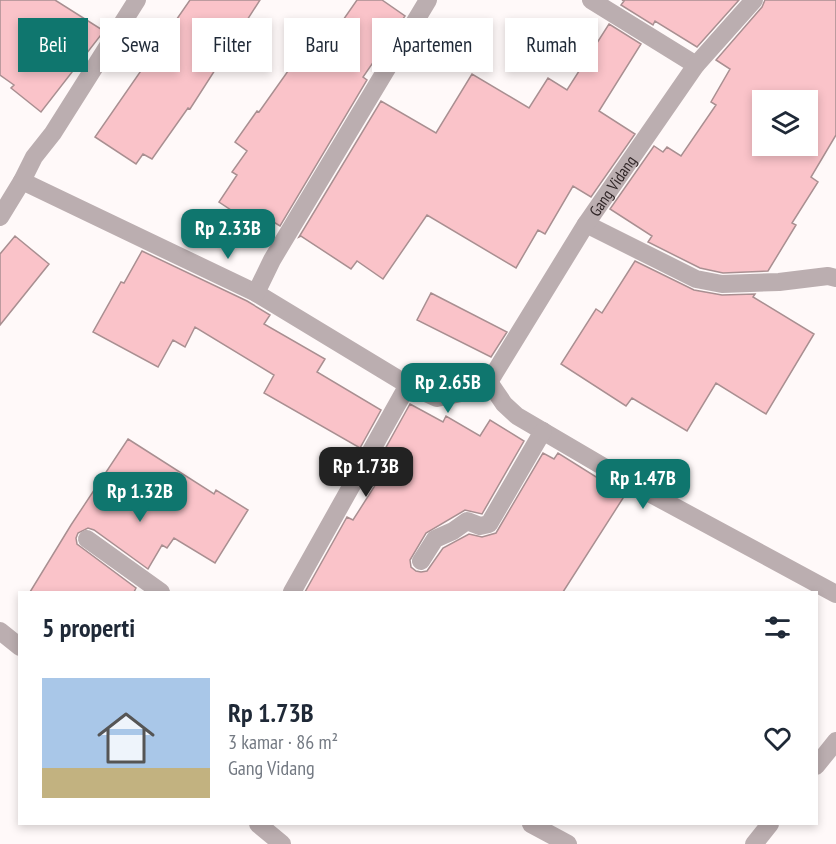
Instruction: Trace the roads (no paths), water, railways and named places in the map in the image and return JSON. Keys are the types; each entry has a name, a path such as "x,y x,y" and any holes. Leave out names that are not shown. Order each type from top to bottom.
{"street":[{"path":"0,217 34,158 137,0"},
{"path":"259,286 272,260 428,0"},
{"path":"591,0 696,65"},
{"name":"Gang Vidang","path":"489,382 586,224 696,65 754,0"},
{"path":"22,181 259,286 408,385 436,398 461,393 489,382 504,404 517,416 638,487 836,594"},
{"path":"586,224 696,279 722,284 779,282 828,276 836,278"},
{"path":"293,591 408,385"},
{"path":"421,561 435,539 453,531 467,521 480,526 489,524 543,431"},
{"path":"87,540 160,591"},
{"path":"0,631 18,644"},
{"path":"818,764 836,741"},
{"path":"259,825 282,844"},
{"path":"533,825 568,844"},
{"path":"754,844 769,825"}]}
